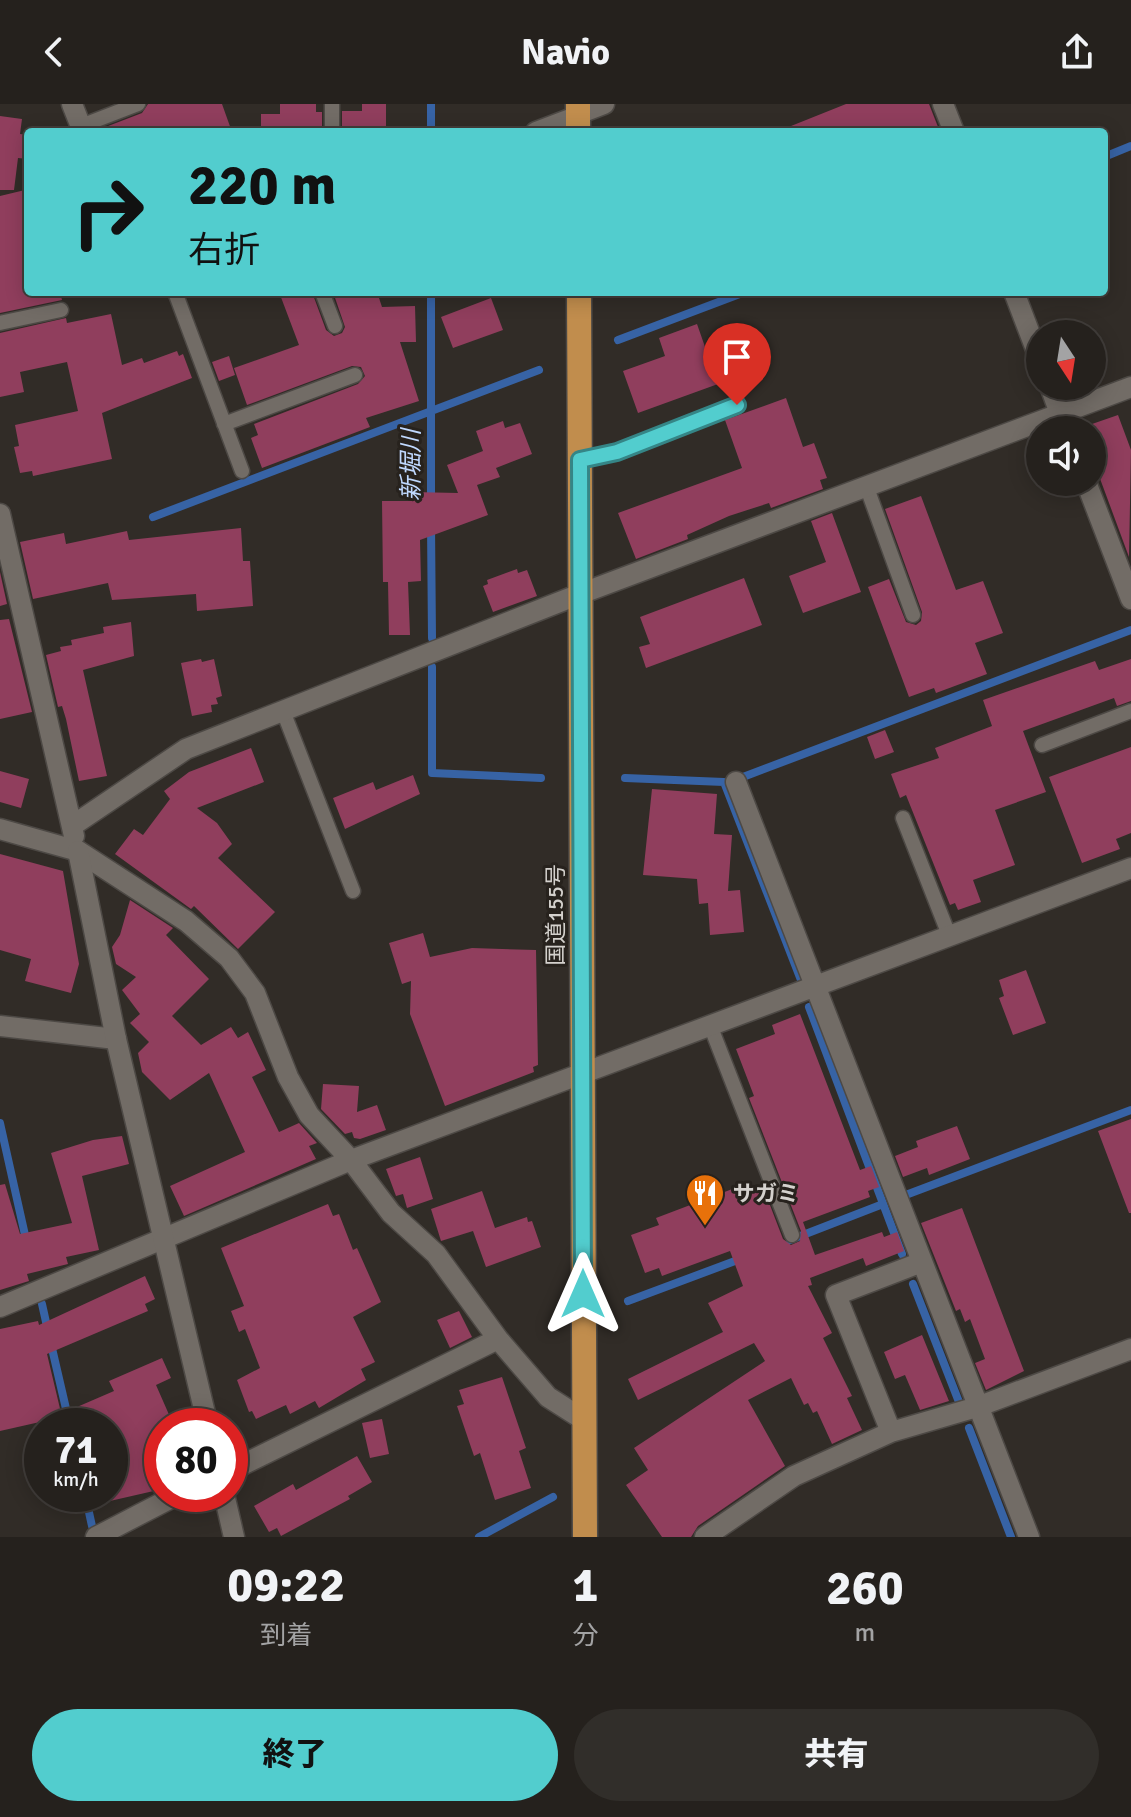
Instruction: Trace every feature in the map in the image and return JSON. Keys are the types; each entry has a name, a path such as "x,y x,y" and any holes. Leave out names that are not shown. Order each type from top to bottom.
{"highway":[{"name":"国道155号","path":"579,296 586,1536"}],"street":[{"path":"72,104 82,128"},
{"path":"546,128 604,104"},
{"path":"943,104 952,128"},
{"path":"1016,296 1026,323"},
{"path":"1075,416 1131,387"},
{"path":"72,826 186,749 580,594 867,488 1026,434"},
{"path":"1091,496 1131,599"},
{"path":"0,514 78,851 116,1039 204,1408"},
{"path":"736,782 1029,1537"},
{"path":"0,829 78,851 186,921 229,958 255,993 288,1077 309,1115 351,1160 391,1213 436,1254 498,1339 548,1397 584,1420"},
{"path":"0,1307 351,1160 1131,868"},
{"path":"0,1026 116,1039"},
{"path":"891,1432 836,1295 922,1262"},
{"path":"248,1462 498,1339"},
{"path":"705,1537 794,1476 891,1432 977,1407 1131,1349"},
{"path":"96,1537 144,1512"},
{"path":"228,1512 234,1537"}],"lane":[{"path":"84,128 138,104"},
{"path":"332,104 332,128"},
{"path":"176,296 242,471"},
{"path":"324,296 335,326"},
{"path":"0,323 61,310"},
{"path":"224,424 355,375"},
{"path":"580,460 617,452 737,405"},
{"path":"867,488 913,615"},
{"path":"283,711 353,891"},
{"path":"1042,745 1131,711"},
{"path":"903,818 949,935"},
{"path":"710,1025 792,1235"}],"building":[{"path":"148,104 222,104 231,128 103,128 142,113"},
{"path":"280,104 316,104 316,112 322,112 322,128 261,128 261,114 280,114"},
{"path":"362,104 386,104 386,128 342,128 342,111 362,111"},
{"path":"846,104 929,104 938,128 786,128"},
{"path":"0,116 22,119 20,134 24,134 24,159 18,158 14,190 0,190"},
{"path":"24,190 24,296 61,296 62,300 0,313 0,196"},
{"path":"281,296 313,296 326,330 334,336 342,333 345,327 334,296 378,296 382,307 415,306 416,342 400,342 419,401 366,418 370,427 262,468 251,438 258,435 254,424 358,384 365,376 361,367 352,366 247,405 234,368 299,345"},
{"path":"491,298 503,330 453,348 441,317"},
{"path":"111,314 122,365 142,358 144,363 177,351 179,356 183,354 192,378 102,413 112,459 33,476 32,471 20,473 14,447 19,446 15,425 78,411 67,362 20,372 24,392 0,397 0,333 66,318 67,323"},
{"path":"697,324 718,384 638,413 623,371 665,356 659,338"},
{"path":"229,356 235,375 219,381 212,362"},
{"path":"786,398 803,447 814,443 827,478 820,480 823,489 771,508 769,503 729,516 687,535 688,539 636,559 618,513 742,468 725,420"},
{"path":"1118,415 1131,450 1129,557 1106,495 1106,419"},
{"path":"503,421 505,428 520,423 532,454 496,468 500,477 477,485 488,515 420,540 421,581 408,582 410,635 389,635 388,582 383,582 382,501 412,501 412,492 458,493 447,465 483,451 476,431"},
{"path":"921,496 956,590 983,581 1003,633 975,643 987,674 936,693 934,688 909,697 868,587 889,579 906,622 916,625 921,621 922,612 885,509"},
{"path":"832,513 861,592 803,613 789,576 826,562 811,521"},
{"path":"241,528 243,561 250,561 253,606 197,611 196,594 112,600 108,583 33,599 20,542 64,533 66,544 127,531 129,540"},
{"path":"517,569 518,573 527,570 537,596 493,612 483,586 488,584 487,580"},
{"path":"0,572 7,604 0,606"},
{"path":"744,578 762,625 646,668 639,647 650,644 640,617"},
{"path":"9,619 32,712 0,719 0,620"},
{"path":"131,622 134,656 83,670 107,776 79,781 66,719 62,706 58,707 46,655 61,651 60,647 72,645 71,640 104,633 103,627"},
{"path":"201,659 202,662 214,659 222,696 216,698 218,704 211,705 212,712 192,716 181,663"},
{"path":"1131,659 1131,701 1117,706 1114,698 1023,731 1046,792 995,810 1015,865 973,880 981,902 958,910 955,903 950,905 906,795 900,798 891,774 939,758 935,748 992,726 983,700 1095,661 1099,670"},
{"path":"885,730 894,752 875,759 867,737"},
{"path":"1131,747 1131,833 1116,839 1120,849 1082,863 1049,777"},
{"path":"251,748 264,782 197,808 217,823 232,844 218,858 275,912 238,949 194,906 191,909 115,854 134,829 143,835 170,799 164,791 189,772"},
{"path":"0,771 29,779 21,808 0,802"},
{"path":"413,775 420,794 345,829 333,798 373,782 376,790"},
{"path":"652,789 717,794 714,834 732,835 728,891 740,890 744,932 710,935 708,903 699,904 697,879 643,875"},
{"path":"0,854 63,871 79,964 71,993 25,981 31,959 0,950"},
{"path":"130,900 173,928 166,935 209,979 172,1016 201,1045 231,1027 238,1038 248,1032 266,1070 252,1077 279,1132 299,1123 317,1143 309,1146 316,1159 184,1216 170,1186 245,1152 209,1073 170,1100 142,1072 138,1053 149,1042 130,1023 140,1014 122,990 136,977 116,964 112,947 120,935"},
{"path":"423,933 430,957 472,948 536,950 538,1065 533,1067 534,1072 445,1106 410,1014 411,981 402,984 389,943"},
{"path":"1026,970 1046,1023 1013,1035 999,998 1004,996 999,980"},
{"path":"800,1014 860,1170 871,1166 879,1187 868,1191 870,1197 803,1222 815,1255 882,1232 884,1237 897,1232 904,1251 866,1266 863,1258 810,1278 812,1285 808,1286 832,1333 823,1338 852,1396 847,1398 862,1430 832,1444 817,1411 813,1413 808,1403 804,1405 791,1378 748,1400 785,1466 698,1526 691,1537 662,1537 626,1485 648,1470 634,1448 765,1361 754,1343 638,1400 628,1379 723,1332 708,1303 743,1286 730,1251 662,1276 659,1268 645,1273 631,1235 659,1225 656,1218 735,1188 738,1196 763,1187 783,1239 791,1245 800,1241 801,1231 749,1098 754,1096 736,1049 775,1034 772,1025"},
{"path":"323,1084 359,1086 357,1112 377,1105 386,1130 360,1139 354,1138 352,1132 345,1134 321,1109"},
{"path":"1131,1119 1131,1213 1129,1213 1098,1131"},
{"path":"957,1126 970,1159 929,1175 927,1168 903,1177 895,1156 918,1147 916,1141"},
{"path":"122,1136 129,1164 82,1176 99,1250 66,1257 68,1264 27,1274 29,1281 0,1290 0,1185 5,1184 20,1234 72,1223 51,1153 93,1140"},
{"path":"420,1157 433,1199 407,1208 403,1194 396,1196 386,1169"},
{"path":"482,1191 495,1228 527,1217 528,1222 532,1221 541,1247 486,1267 473,1231 441,1241 431,1209"},
{"path":"328,1204 333,1216 339,1214 353,1250 357,1248 381,1302 353,1317 375,1362 361,1369 366,1380 319,1408 315,1401 290,1414 286,1405 256,1419 252,1411 249,1412 237,1380 260,1368 245,1329 239,1332 231,1311 244,1306 221,1248"},
{"path":"962,1208 1024,1371 986,1390 975,1363 985,1359 970,1319 965,1322 960,1309 956,1311 921,1223"},
{"path":"145,1276 155,1299 145,1304 148,1311 47,1354 60,1408 24,1408 24,1426 0,1431 0,1329 38,1321 39,1325"},
{"path":"459,1311 472,1337 450,1348 437,1320"},
{"path":"922,1335 949,1401 920,1410 905,1375 895,1379 884,1352"},
{"path":"162,1358 171,1378 156,1385 166,1408 144,1408 144,1493 128,1497 128,1408 75,1408 114,1391 109,1381"},
{"path":"502,1377 526,1448 519,1451 531,1488 495,1500 480,1453 474,1456 457,1406 464,1404 459,1390"},
{"path":"382,1419 389,1454 370,1458 362,1423"},
{"path":"357,1456 372,1482 348,1496 350,1499 281,1536 277,1528 269,1532 254,1506 293,1484 296,1490"}],"waterway":[{"name":"新堀川","path":"431,104 431,128"},
{"path":"1108,155 1131,146"},
{"name":"新堀川","path":"431,296 431,503"},
{"path":"618,340 734,296"},
{"path":"153,517 539,370"},
{"name":"新堀川","path":"431,525 432,638"},
{"path":"743,777 1131,630"},
{"path":"432,667 432,773 541,778"},
{"path":"625,778 724,782 801,980"},
{"path":"809,1007 902,1254"},
{"path":"903,1196 1131,1110"},
{"path":"0,1123 27,1244"},
{"path":"790,1240 883,1204"},
{"path":"628,1301 743,1258"},
{"path":"913,1284 959,1402"},
{"path":"42,1304 48,1331"},
{"path":"51,1344 66,1408"},
{"path":"969,1428 1011,1537"},
{"path":"479,1537 553,1497"},
{"path":"89,1512 92,1526"}],"place":[{"name":"サガミ","path":"705,1227"}],"route":[{"path":"583,1294 580,460 617,452 737,405"}]}
